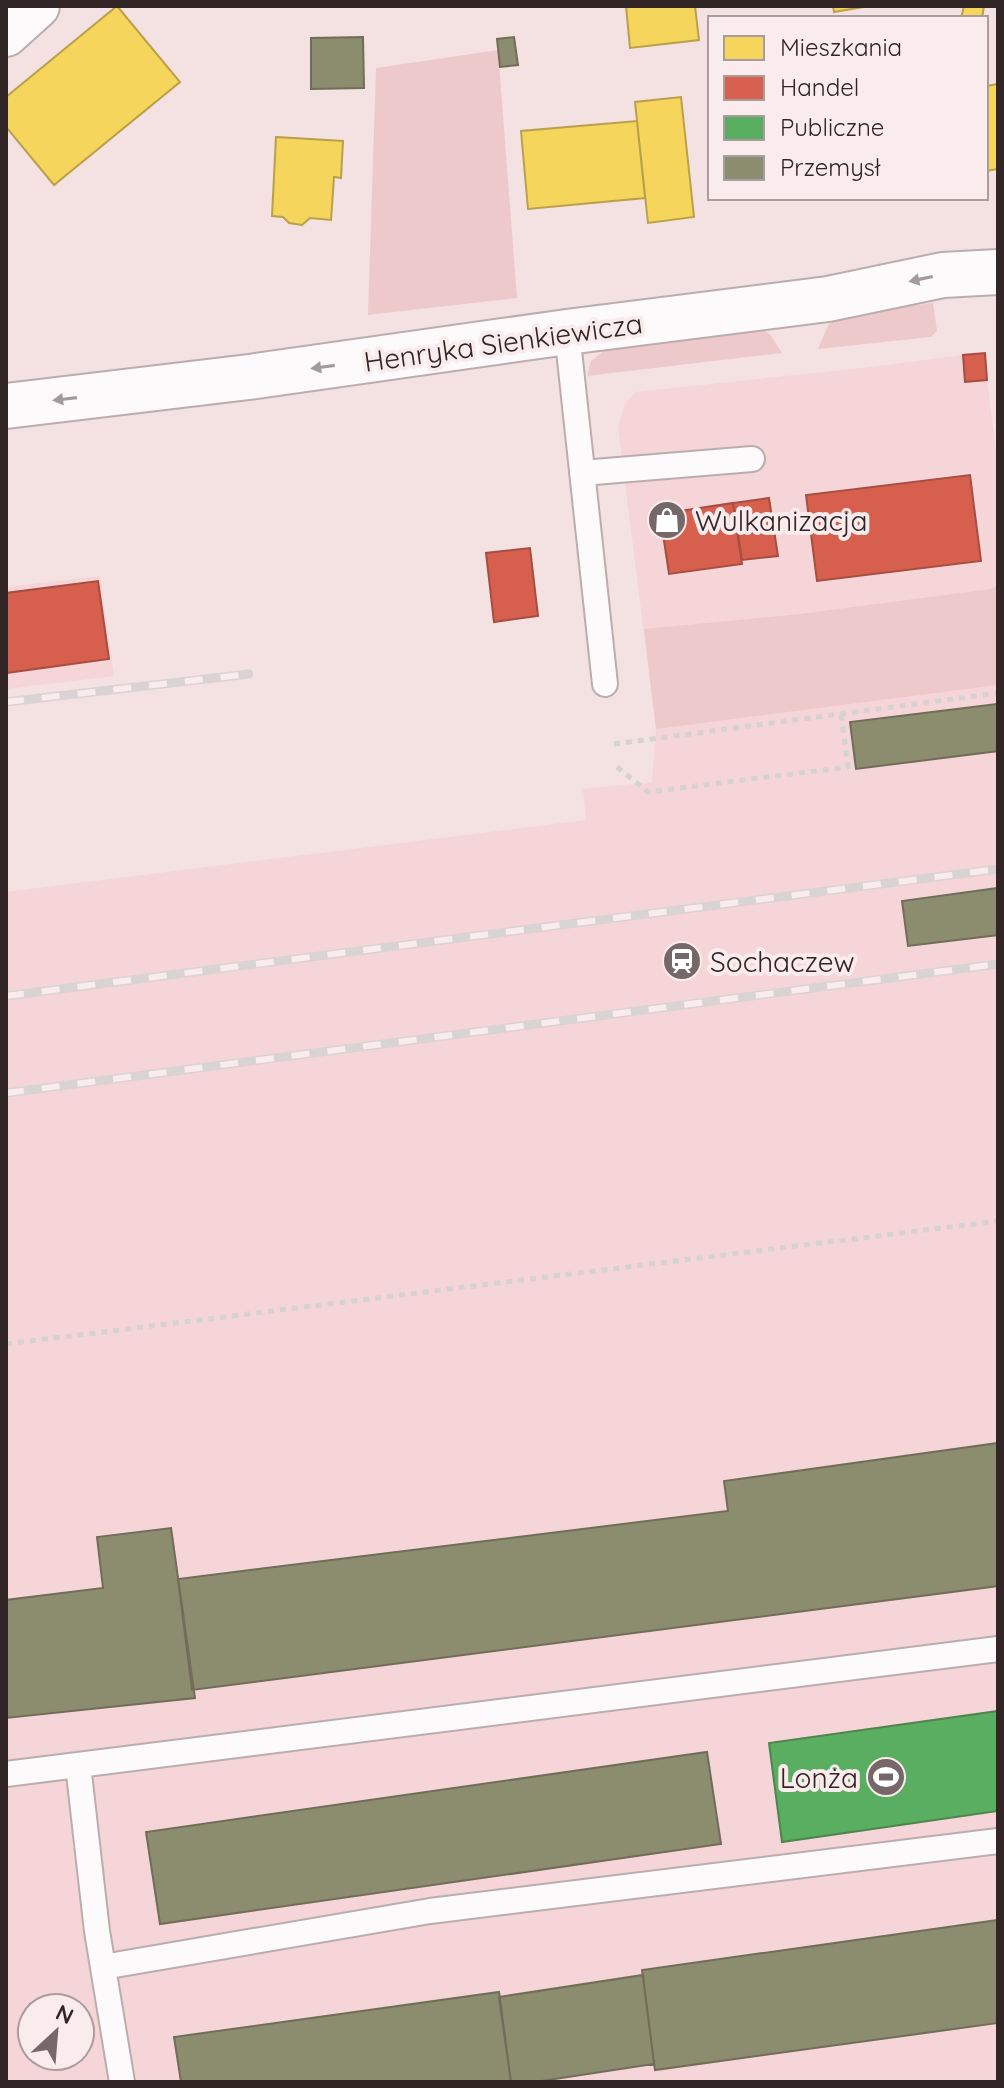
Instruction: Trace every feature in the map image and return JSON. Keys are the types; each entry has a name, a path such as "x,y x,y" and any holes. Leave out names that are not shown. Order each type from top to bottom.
{"street":[{"path":"6,34 37,6"},
{"name":"Henryka Sienkiewicza","path":"6,406 249,377 828,299 943,275 998,272"}],"lane":[{"path":"567,332 605,684"},
{"path":"582,473 752,459"},
{"path":"6,1774 998,1649"},
{"path":"78,1765 103,1967 122,2082"},
{"path":"103,1967 430,1911 998,1841"}],"path":[{"path":"614,744 998,693"},
{"path":"617,767 648,792 848,767 841,714"},
{"path":"6,1344 998,1221"}],"shaded area":[{"path":"498,50 517,298 368,315 376,68"},
{"path":"933,303 937,331 931,337 818,349 828,325 841,315"},
{"path":"756,327 770,334 782,353 587,376 591,361 613,344"},
{"path":"963,355 965,381 987,380 998,467 998,2082 6,2082 6,892 586,820 583,789 652,782 656,729 618,427 625,404 635,392"},
{"path":"100,576 114,676 6,689 6,587"},
{"path":"998,585 998,685 656,729 644,629 800,614 991,589"}],"building: Mieszkania":[{"path":"117,6 180,82 54,185 6,127 6,97"},
{"path":"626,6 695,6 699,40 630,48"},
{"path":"833,6 869,6 834,12"},
{"path":"964,6 984,6 982,16 962,16"},
{"path":"998,84 998,169 988,171 988,86"},
{"path":"681,97 694,217 648,223 635,102"},
{"path":"637,121 645,198 528,209 521,131"},
{"path":"276,137 343,141 341,178 334,177 331,220 310,218 302,225 272,216"}],"building: Handel":[{"path":"985,353 987,380 965,382 963,355"},
{"path":"970,475 981,561 817,581 806,495"},
{"path":"769,498 778,556 742,560 733,503"},
{"path":"733,503 742,564 669,574 660,514"},
{"path":"530,548 538,616 494,622 486,553"},
{"path":"98,581 109,659 6,673 6,593"}],"building: Publiczne":[{"name":"Lonża","path":"998,1711 998,1811 782,1842 769,1743"}],"building: Przemysł":[{"path":"363,37 364,88 311,89 311,38"},
{"path":"514,37 518,65 500,67 497,39"},
{"path":"998,704 998,751 856,769 850,722"},
{"path":"998,888 998,935 908,946 902,901"},
{"path":"998,1443 998,1586 192,1690 178,1579 728,1511 724,1481"},
{"path":"171,1528 195,1698 6,1718 6,1600 103,1588 97,1537"},
{"path":"707,1752 721,1844 160,1924 146,1832"},
{"path":"998,1920 998,2023 655,2070 642,1970"},
{"path":"643,1975 654,2064 535,2082 511,2082 499,1997"},
{"path":"499,1992 511,2082 181,2082 174,2037"}],"railway":[{"path":"6,702 249,674"},
{"path":"6,996 998,869"},
{"path":"6,1093 998,964"}],"place":[{"name":"Wulkanizacja","path":"667,520"},
{"name":"Sochaczew","path":"682,961"},
{"name":"Lonża","path":"886,1777"}]}
